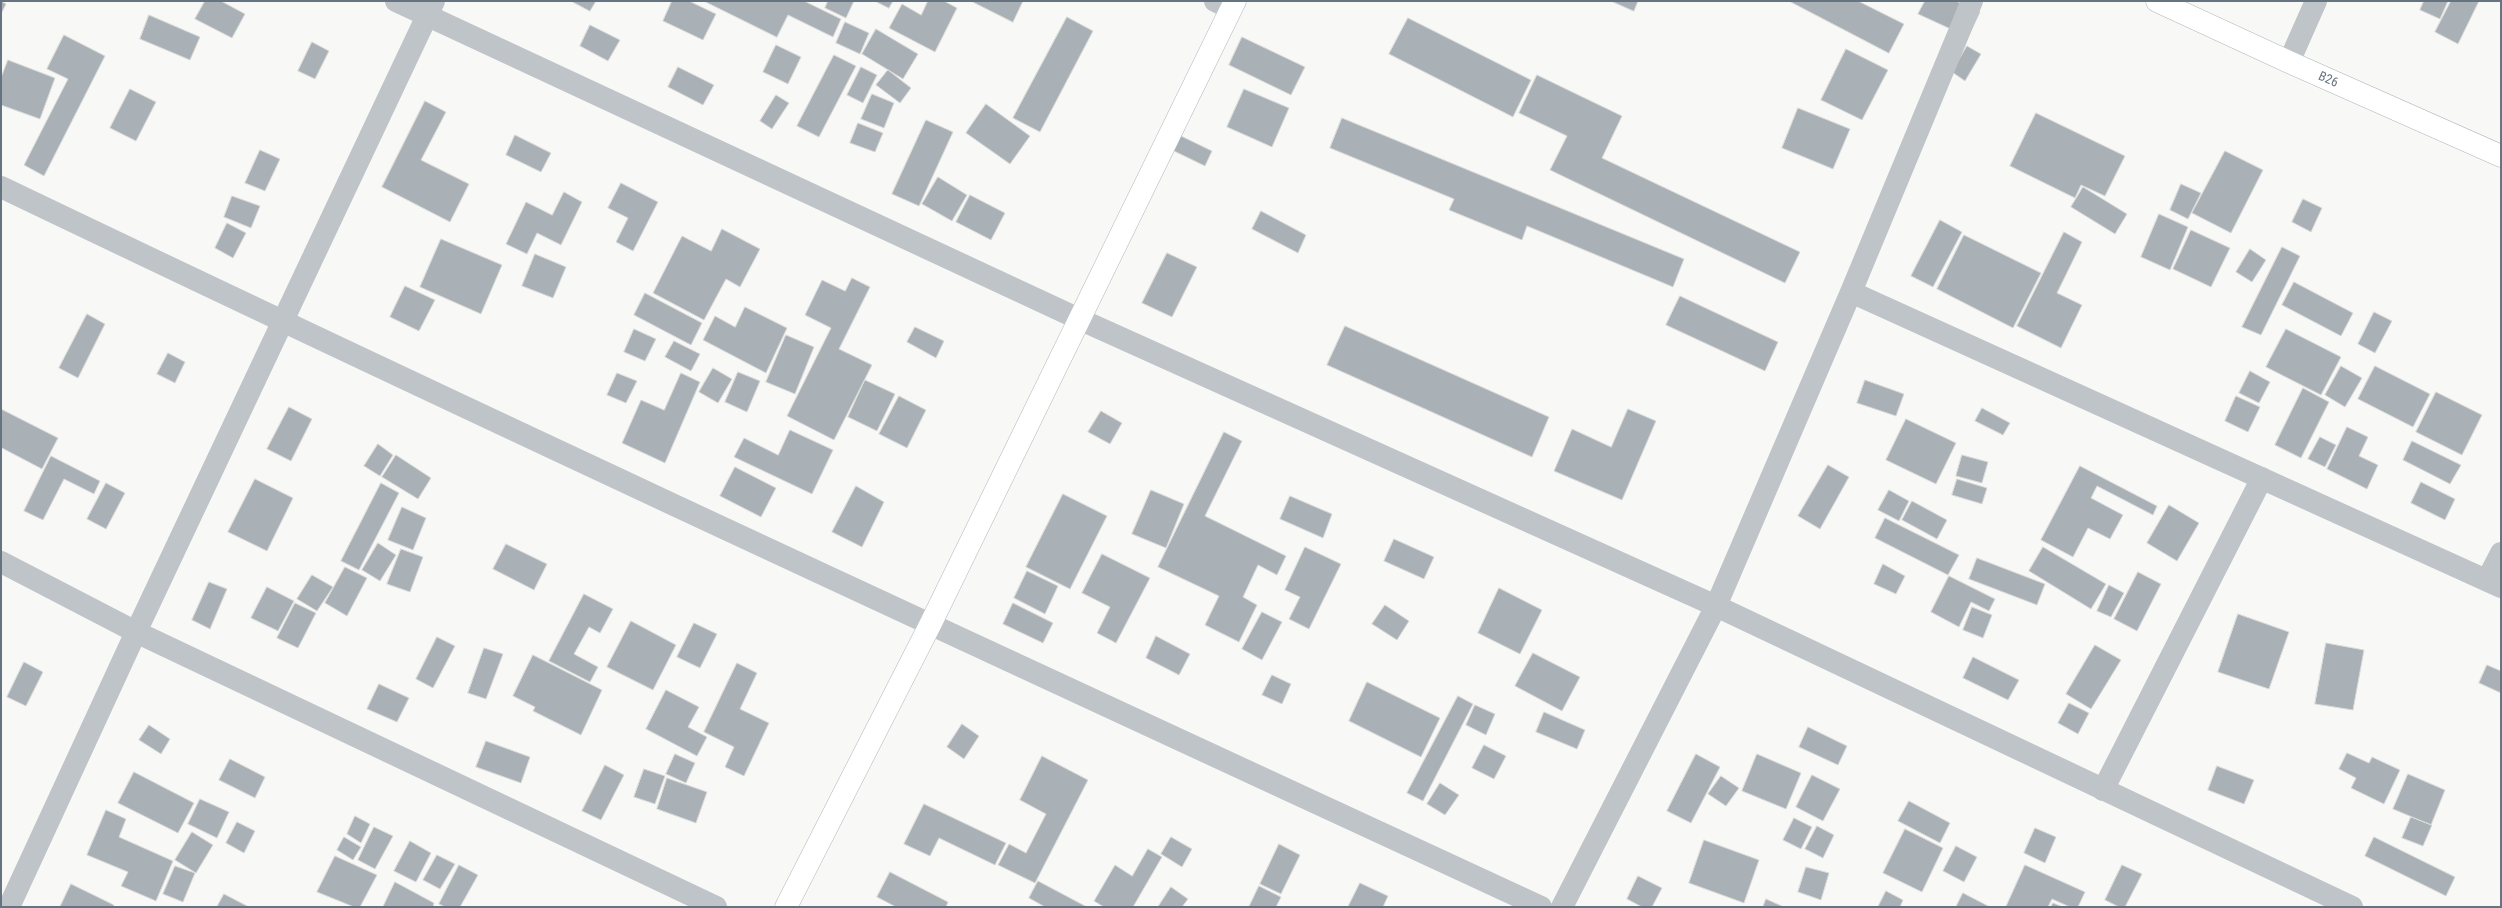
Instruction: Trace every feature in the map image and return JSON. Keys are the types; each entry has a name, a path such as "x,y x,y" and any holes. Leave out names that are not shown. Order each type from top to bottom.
{"main road":[{"name":"B26","path":"2157,1 2289,62 2501,156"},
{"path":"786,907 930,625 1079,319 1227,4"}],"street":[{"path":"396,1 430,9 1079,319 1716,606 2104,790 2338,904"},
{"path":"1562,907 1716,606 1851,292 1972,1"},
{"path":"2289,62 2316,1"},
{"path":"9,907 136,632 430,9"},
{"path":"1,187 282,322 930,625 1542,907"},
{"path":"1851,292 2494,584 2501,553"},
{"path":"2104,790 2262,478"},
{"path":"1,562 136,632 716,907"}],"building":[{"path":"1,1 6,4 1,14"},
{"path":"205,1 221,1 245,14 232,38 195,19"},
{"path":"571,1 596,1 590,11"},
{"path":"672,1 689,1 716,14 703,40 663,21"},
{"path":"704,1 804,1 841,19 833,37 788,15 777,37"},
{"path":"828,1 854,1 846,18 825,8"},
{"path":"875,1 893,1 889,8"},
{"path":"928,1 944,1 957,8 935,52 889,28 902,4 921,15"},
{"path":"971,1 1023,1 1013,22"},
{"path":"1611,1 1638,1 1634,11"},
{"path":"1789,1 1858,1 1904,24 1889,53"},
{"path":"1925,1 1956,1 1980,12 1968,37 1918,14"},
{"path":"2424,1 2448,1 2440,19 2420,10"},
{"path":"2451,1 2479,1 2458,44 2435,32"},
{"path":"149,15 200,37 190,60 140,39"},
{"path":"1067,17 1093,31 1040,132 1013,118"},
{"path":"1408,18 1531,80 1513,117 1389,54"},
{"path":"845,22 869,33 860,54 836,43"},
{"path":"590,25 620,40 608,61 580,46"},
{"path":"876,29 918,54 903,79 862,54"},
{"path":"64,35 105,56 44,176 24,165 68,79 47,69"},
{"path":"1242,37 1305,67 1291,95 1229,65"},
{"path":"312,42 329,51 315,79 298,71"},
{"path":"776,45 801,57 788,84 763,72"},
{"path":"1967,46 1981,54 1965,81 1952,72"},
{"path":"1846,49 1888,70 1862,120 1821,100"},
{"path":"834,55 856,66 819,137 797,126"},
{"path":"8,60 55,78 40,119 1,105 1,78"},
{"path":"678,67 714,85 703,105 668,87"},
{"path":"861,67 877,75 863,103 847,95"},
{"path":"888,70 911,88 900,103 876,85"},
{"path":"1537,75 1622,116 1602,158 1800,252 1785,283 1550,170 1567,136 1519,113"},
{"path":"130,89 156,102 136,141 110,128"},
{"path":"1244,89 1289,108 1272,147 1227,127"},
{"path":"872,94 894,103 884,128 861,119"},
{"path":"776,95 789,103 772,129 760,121"},
{"path":"425,101 446,112 421,160 469,184 450,222 382,187"},
{"path":"986,104 1030,136 1010,164 966,133"},
{"path":"1798,108 1850,129 1833,169 1782,148"},
{"path":"2036,113 2125,156 2105,196 2081,185 2075,198 2010,166"},
{"path":"1342,118 1684,259 1673,287 1527,226 1522,240 1449,210 1454,199 1330,148"},
{"path":"926,120 953,132 919,206 892,194"},
{"path":"858,123 883,133 875,152 850,143"},
{"path":"515,135 551,153 541,172 506,155"},
{"path":"1181,136 1212,151 1205,166 1174,151"},
{"path":"260,150 280,159 265,191 245,183"},
{"path":"2225,151 2263,170 2231,233 2192,213"},
{"path":"938,177 967,195 952,221 922,204"},
{"path":"621,183 658,202 633,251 616,242 628,218 608,208"},
{"path":"2181,184 2201,193 2188,219 2170,210"},
{"path":"2083,187 2127,214 2115,234 2071,207"},
{"path":"564,192 582,202 561,245 537,233 527,254 506,244 526,202 552,215"},
{"path":"970,195 1005,213 991,240 956,222"},
{"path":"232,196 260,206 251,228 224,217"},
{"path":"2303,199 2322,208 2311,232 2292,222"},
{"path":"1261,211 1306,235 1298,253 1252,229"},
{"path":"2159,214 2188,227 2170,270 2141,257"},
{"path":"1940,220 1962,232 1933,287 1911,276"},
{"path":"227,223 246,233 233,258 215,248"},
{"path":"722,229 760,249 740,287 726,279 704,320 653,293 682,236 711,251"},
{"path":"2191,230 2230,248 2211,287 2173,269"},
{"path":"2064,232 2082,242 2057,293 2082,305 2061,348 2017,326"},
{"path":"1964,235 2041,273 2013,328 1937,289"},
{"path":"441,239 502,265 481,314 420,287"},
{"path":"2282,247 2300,256 2261,335 2242,327"},
{"path":"2250,249 2266,260 2252,282 2236,272"},
{"path":"1167,253 1197,267 1172,317 1142,303"},
{"path":"535,254 566,267 553,298 522,286"},
{"path":"852,278 870,287 839,349 872,365 834,440 787,416 831,328 805,315 822,280 845,291"},
{"path":"2294,282 2353,313 2341,336 2282,305"},
{"path":"405,286 435,300 419,331 390,317"},
{"path":"645,293 702,323 691,345 634,315"},
{"path":"1680,296 1778,342 1765,371 1666,325"},
{"path":"745,307 787,328 766,373 703,340 715,316 735,327"},
{"path":"2374,312 2392,321 2375,353 2358,344"},
{"path":"87,314 105,324 78,378 59,368"},
{"path":"1345,326 1549,417 1532,457 1327,365"},
{"path":"915,327 944,341 936,358 907,342"},
{"path":"634,329 656,339 645,361 624,352"},
{"path":"2286,329 2341,357 2321,395 2266,367"},
{"path":"786,335 814,347 795,394 766,382"},
{"path":"674,341 700,354 691,371 665,357"},
{"path":"168,353 185,362 175,383 157,374"},
{"path":"2341,366 2362,378 2345,407 2325,395"},
{"path":"2375,366 2430,394 2413,427 2358,399"},
{"path":"713,368 732,379 718,403 699,392"},
{"path":"2250,371 2270,382 2259,403 2239,393"},
{"path":"738,372 760,381 747,412 725,402"},
{"path":"617,373 637,381 626,403 607,395"},
{"path":"681,373 700,382 665,463 622,443 641,400 664,410"},
{"path":"865,380 895,394 877,431 848,417"},
{"path":"1865,380 1904,394 1896,416 1857,403"},
{"path":"2303,388 2329,402 2301,458 2275,445"},
{"path":"2436,392 2482,415 2462,455 2416,432"},
{"path":"899,396 926,410 907,448 879,434"},
{"path":"2236,396 2260,407 2248,432 2225,421"},
{"path":"289,407 312,419 291,461 267,449"},
{"path":"1982,408 2010,423 2003,435 1975,421"},
{"path":"1,409 58,438 42,469 2,448 1,451"},
{"path":"1628,409 1656,421 1622,500 1554,471 1572,429 1611,447"},
{"path":"1101,411 1122,423 1110,444 1088,432"},
{"path":"1906,419 1956,443 1936,484 1886,460"},
{"path":"2347,427 2368,437 2359,456 2378,465 2367,489 2327,469"},
{"path":"790,430 833,450 812,494 734,457 744,438 778,455"},
{"path":"1224,432 1242,441 1205,516 1286,556 1277,575 1258,565 1243,597 1257,605 1239,642 1205,625 1219,596 1158,567"},
{"path":"2320,437 2336,445 2325,467 2308,459"},
{"path":"2412,441 2461,465 2450,484 2403,460"},
{"path":"378,444 393,455 380,476 364,466"},
{"path":"396,455 431,478 418,499 382,477"},
{"path":"1962,455 1988,462 1982,483 1956,476"},
{"path":"51,456 100,481 94,494 64,479 43,520 24,511"},
{"path":"1828,465 1849,477 1820,529 1798,516"},
{"path":"2080,466 2157,506 2153,515 2097,486 2091,498 2123,515 2110,539 2088,528 2073,557 2041,540"},
{"path":"735,467 776,488 761,517 720,496"},
{"path":"255,479 293,498 267,551 228,532"},
{"path":"1957,479 1987,488 1982,504 1952,495"},
{"path":"2421,482 2455,499 2445,520 2411,503"},
{"path":"106,483 125,493 106,529 87,519"},
{"path":"381,483 399,493 359,570 341,561"},
{"path":"856,486 884,502 862,547 832,532"},
{"path":"1151,490 1184,504 1166,548 1132,534"},
{"path":"1889,490 1909,501 1899,521 1878,510"},
{"path":"1063,494 1107,516 1070,589 1026,567"},
{"path":"1290,496 1332,514 1323,538 1280,519"},
{"path":"1912,501 1947,520 1937,539 1902,520"},
{"path":"2169,505 2199,523 2177,561 2147,543"},
{"path":"402,507 426,518 413,550 388,540"},
{"path":"1885,518 1959,555 1948,575 1875,538"},
{"path":"1394,539 1434,557 1424,579 1384,561"},
{"path":"378,543 396,555 380,581 362,570"},
{"path":"506,544 547,564 534,590 493,569"},
{"path":"1305,547 1341,564 1309,629 1289,619 1300,597 1285,590"},
{"path":"2043,547 2106,584 2091,609 2029,571"},
{"path":"401,549 423,557 410,592 387,584"},
{"path":"1102,554 1150,578 1116,643 1097,633 1110,607 1082,593"},
{"path":"1977,558 2045,584 2037,605 1969,579"},
{"path":"1883,564 1905,576 1896,594 1874,584"},
{"path":"345,567 367,578 347,616 325,603"},
{"path":"1027,571 1058,586 1045,614 1014,598"},
{"path":"2138,572 2161,584 2137,631 2114,619"},
{"path":"312,575 333,587 317,611 297,599"},
{"path":"1949,576 1995,599 1989,611 1971,602 1959,627 1931,612"},
{"path":"209,582 227,589 210,629 192,620"},
{"path":"2109,585 2124,593 2111,617 2097,611"},
{"path":"267,587 294,601 278,631 251,618"},
{"path":"1499,588 1542,610 1520,654 1478,633"},
{"path":"584,594 613,609 600,633 589,627 574,654 598,667 590,682 549,661"},
{"path":"295,603 316,613 298,648 277,638"},
{"path":"1013,603 1053,623 1043,643 1003,624"},
{"path":"1385,605 1409,621 1397,640 1372,624"},
{"path":"1972,607 1992,615 1983,638 1963,630"},
{"path":"1262,612 1282,622 1262,660 1242,649"},
{"path":"2238,614 2289,632 2269,689 2218,672"},
{"path":"631,621 676,645 653,690 607,667"},
{"path":"694,623 717,634 700,668 677,657"},
{"path":"1156,636 1190,654 1179,675 1146,658"},
{"path":"437,637 455,646 433,688 416,679"},
{"path":"2326,643 2364,650 2353,710 2315,704"},
{"path":"2095,645 2121,660 2091,709 2066,694"},
{"path":"484,648 503,654 486,699 468,693"},
{"path":"1533,653 1580,677 1562,711 1515,686"},
{"path":"533,655 602,690 581,735 533,711 535,707 513,696"},
{"path":"1973,657 2019,680 2008,700 1963,678"},
{"path":"24,662 43,672 26,706 7,697"},
{"path":"737,663 757,673 740,709 769,723 744,776 725,767 734,747 704,732"},
{"path":"2487,665 2501,671 2501,693 2479,683"},
{"path":"1272,675 1291,684 1282,704 1262,695"},
{"path":"1367,682 1440,718 1421,757 1349,721"},
{"path":"379,684 409,698 397,722 367,709"},
{"path":"666,690 699,707 688,727 707,737 697,756 646,729"},
{"path":"1458,696 1473,704 1423,801 1407,793"},
{"path":"2069,703 2089,713 2078,734 2058,723"},
{"path":"1475,705 1495,714 1486,735 1466,725"},
{"path":"1544,712 1585,730 1577,749 1536,732"},
{"path":"962,724 979,736 964,759 947,747"},
{"path":"149,725 170,739 161,754 139,740"},
{"path":"1808,727 1847,746 1838,765 1799,747"},
{"path":"486,741 530,757 521,783 476,767"},
{"path":"1484,745 1506,756 1494,779 1472,768"},
{"path":"2347,753 2369,763 2372,757 2400,770 2384,804 2351,788 2356,778 2339,769"},
{"path":"675,754 695,763 686,783 666,774"},
{"path":"1696,754 1720,767 1691,823 1667,811"},
{"path":"1757,754 1801,773 1786,809 1742,791"},
{"path":"1042,756 1088,780 1035,883 998,865 1009,844 1026,853 1046,814 1020,800"},
{"path":"230,759 265,777 255,798 219,780"},
{"path":"605,765 624,775 601,820 582,811"},
{"path":"2217,766 2254,780 2244,804 2208,790"},
{"path":"644,769 665,776 655,804 634,797"},
{"path":"134,772 194,803 178,833 118,803"},
{"path":"2408,774 2445,790 2431,825 2393,809"},
{"path":"1812,775 1840,789 1823,821 1796,807"},
{"path":"1721,776 1739,788 1726,806 1708,794"},
{"path":"667,778 707,792 696,823 657,809"},
{"path":"1440,783 1459,795 1445,815 1427,804"},
{"path":"200,799 229,812 217,838 188,824"},
{"path":"1909,801 1950,823 1940,843 1898,821"},
{"path":"924,804 1006,843 995,865 939,838 930,856 904,844"},
{"path":"106,810 126,819 119,837 173,861 156,901 121,886 128,872 87,855"},
{"path":"355,816 370,824 361,843 347,834"},
{"path":"2411,817 2432,825 2423,846 2402,838"},
{"path":"1794,818 1812,827 1801,849 1783,840"},
{"path":"237,822 255,831 244,853 226,843"},
{"path":"1817,826 1834,835 1823,858 1805,849"},
{"path":"374,827 393,836 375,869 358,860"},
{"path":"2035,828 2056,837 2045,863 2024,853"},
{"path":"1905,829 1943,848 1922,892 1883,873"},
{"path":"192,832 213,845 196,873 175,860"},
{"path":"344,837 361,847 353,860 337,850"},
{"path":"1171,837 1192,849 1182,867 1161,854"},
{"path":"2374,837 2455,877 2446,896 2365,856"},
{"path":"1704,840 1759,860 1744,903 1689,883"},
{"path":"410,841 431,853 416,882 394,871"},
{"path":"1279,844 1300,855 1281,894 1260,884"},
{"path":"1956,846 1977,857 1964,882 1943,871"},
{"path":"1148,849 1162,857 1133,907 1104,907 1094,901 1115,865 1132,876"},
{"path":"437,855 455,864 440,889 423,880"},
{"path":"335,856 377,875 360,907 354,907 317,892"},
{"path":"459,865 478,875 460,907 445,907 439,904"},
{"path":"2025,865 2085,892 2078,907 2070,907 2052,899 2048,907 2006,907"},
{"path":"2122,865 2142,874 2125,907 2119,907 2105,900"},
{"path":"175,866 195,873 183,902 163,894"},
{"path":"1806,867 1829,873 1821,900 1798,892"},
{"path":"890,872 948,902 946,907 896,907 877,897"},
{"path":"1638,876 1662,888 1652,907 1642,907 1627,899"},
{"path":"1038,881 1087,907 1045,907 1029,898"},
{"path":"395,882 434,903 433,907 383,907"},
{"path":"1360,883 1388,896 1383,907 1348,907"},
{"path":"71,884 114,905 113,907 60,907"},
{"path":"1259,886 1281,897 1276,907 1249,907"},
{"path":"1171,887 1188,899 1182,907 1158,907"},
{"path":"1886,891 1903,900 1900,907 1878,907"},
{"path":"1963,893 1990,907 1956,907"},
{"path":"224,894 249,907 217,907"},
{"path":"1766,899 1784,907 1763,907"},
{"path":"2053,903 2063,907 2051,907"}]}
